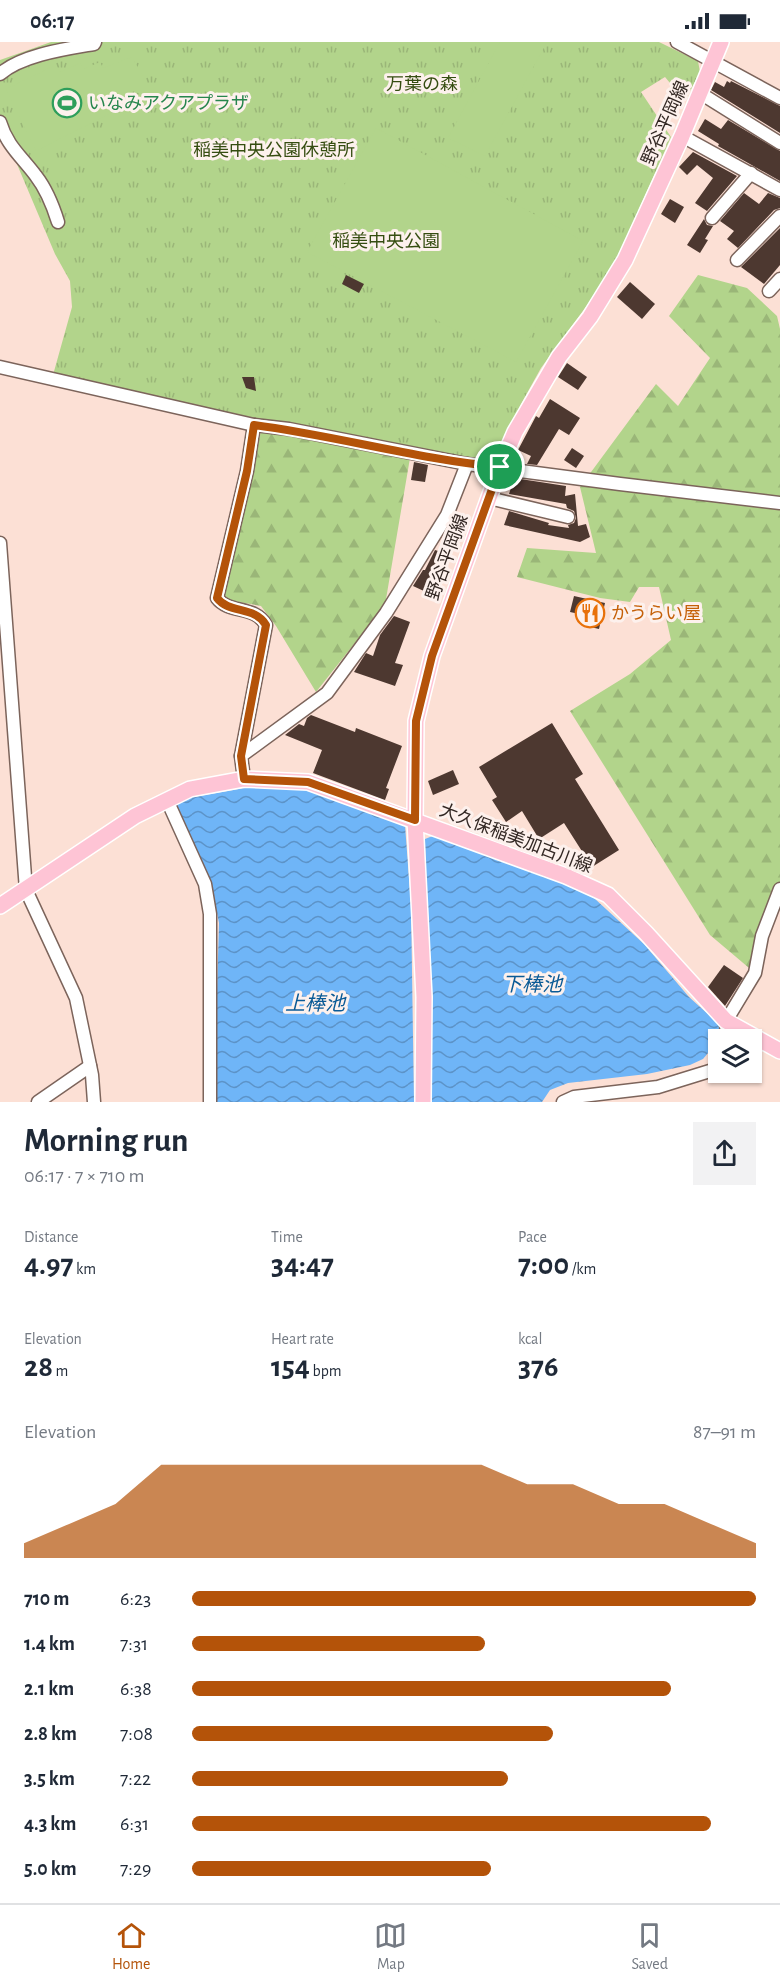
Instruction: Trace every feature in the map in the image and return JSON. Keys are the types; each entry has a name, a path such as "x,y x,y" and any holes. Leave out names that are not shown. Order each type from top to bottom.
{"main road":[{"name":"野谷平岡線","path":"423,1102 424,997 415,820 416,721 432,656 500,467 515,432 559,357 590,317 625,261 682,136 721,42"},
{"name":"大久保稲美加古川線","path":"0,906 135,816 190,789 244,779 308,782 566,876 608,896 646,933 726,1021 780,1052"}],"street":[{"path":"0,74 10,65 41,55 94,44 94,42"},
{"path":"677,42 780,98"},
{"path":"700,93 780,143"},
{"path":"0,122 4,136 36,176 51,200 58,222"},
{"path":"682,136 780,190"},
{"path":"712,218 751,173"},
{"path":"737,260 780,216"},
{"path":"769,291 780,279"},
{"path":"0,367 254,425 289,429 467,464 780,503"},
{"path":"244,779 241,756 266,625 256,614 222,605 217,598 247,471 254,425"},
{"path":"241,756 327,693 386,614 447,515 467,464"},
{"path":"489,498 568,517"},
{"path":"0,543 26,890 76,998 90,1066 94,1102"},
{"path":"167,800 205,884 210,914 210,1102"},
{"path":"726,1029 726,1021 755,973 762,936 780,889"},
{"path":"38,1102 90,1066"},
{"path":"563,1102 574,1097 658,1087 708,1072"}],"green space":[{"name":"稲美中央公園","path":"51,42 659,42 698,61 700,72 685,101 665,77 641,92 671,137 623,245 620,259 613,265 588,304 541,368 504,440 476,461 292,426 53,375 72,307 70,281 55,254 0,124 0,60"},
{"path":"500,42 547,42 485,156 448,138"},
{"name":"いなみアクアプラザ","path":"132,57 144,78 111,113 36,151 6,89 56,65 60,72 80,63 84,69 100,62 103,68"},
{"path":"376,128 583,241 516,362 307,252"},
{"path":"698,275 747,288 777,316 780,329 780,900 755,973 710,935 570,711 630,674 671,640 659,587 639,587 630,602 600,598 517,577 527,548 596,553 580,487 656,384 678,406 710,358 669,316"},
{"path":"261,431 410,458 385,605 316,692 276,626 261,606 222,599"}],"water":[{"name":"上棒池","path":"261,785 316,789 405,825 411,905 414,1102 216,1102 219,923 211,883 176,804 188,798"},
{"name":"下棒池","path":"435,835 556,880 594,898 644,944 689,997 719,1024 720,1029 708,1029 708,1053 703,1059 690,1065 647,1074 568,1083 550,1090 542,1102 430,1102 425,839"}],"building":[{"path":"727,81 780,106 780,133 711,90 715,82 724,87"},
{"path":"705,119 721,129 728,120 780,151 780,181 718,146 719,144 698,131"},
{"path":"693,152 737,176 707,211 695,203 713,178 697,165 687,175 679,167"},
{"path":"744,193 759,204 768,193 780,198 780,208 774,210 738,248 727,239 734,231 720,221"},
{"path":"670,199 684,207 675,223 661,214"},
{"path":"704,219 707,225 713,226 700,253 687,245"},
{"path":"780,228 780,265 764,284 741,267"},
{"path":"346,275 364,284 359,293 342,284"},
{"path":"630,282 655,304 642,319 617,297"},
{"path":"567,363 587,377 578,390 558,377"},
{"path":"242,377 254,377 256,391 246,388"},
{"path":"550,399 580,418 569,435 559,429 537,465 527,464 531,456 518,450 536,416 539,418"},
{"path":"572,448 584,456 576,468 564,460"},
{"path":"414,462 428,465 425,482 411,480"},
{"path":"514,478 566,486 565,496 575,494 578,526 586,524 590,537 580,542 504,525 509,511 549,523 548,525 569,528 568,525 574,523 576,518 574,511 567,508 566,504 509,494"},
{"path":"435,550 448,554 444,566 440,564 426,592 413,586 425,570"},
{"name":"かうらい屋","path":"574,596 605,603 599,629 582,625 584,615 570,612"},
{"path":"394,616 410,622 395,663 403,665 395,686 354,672 366,653 373,656 380,635"},
{"path":"311,715 355,732 356,728 402,746 386,788 389,789 385,800 313,773 322,750 285,735 299,724 304,726"},
{"path":"552,723 583,774 575,779 619,850 592,867 564,823 539,839 522,811 506,822 492,800 497,797 479,767"},
{"path":"453,770 459,784 433,795 428,781"},
{"path":"724,965 743,978 725,1006 708,987"}],"place":[{"name":"いなみアクアプラザ","path":"67,103"},
{"name":"かうらい屋","path":"590,613"}],"route":[{"path":"254,425 289,429 467,464 500,467 432,656 416,721 415,820 308,782 244,779 241,756 266,625 256,614 222,605 217,598 247,471 254,425"}],"park label":[{"name":"万葉の森","path":"422,84"},
{"name":"稲美中央公園休憩所","path":"274,150"}]}
